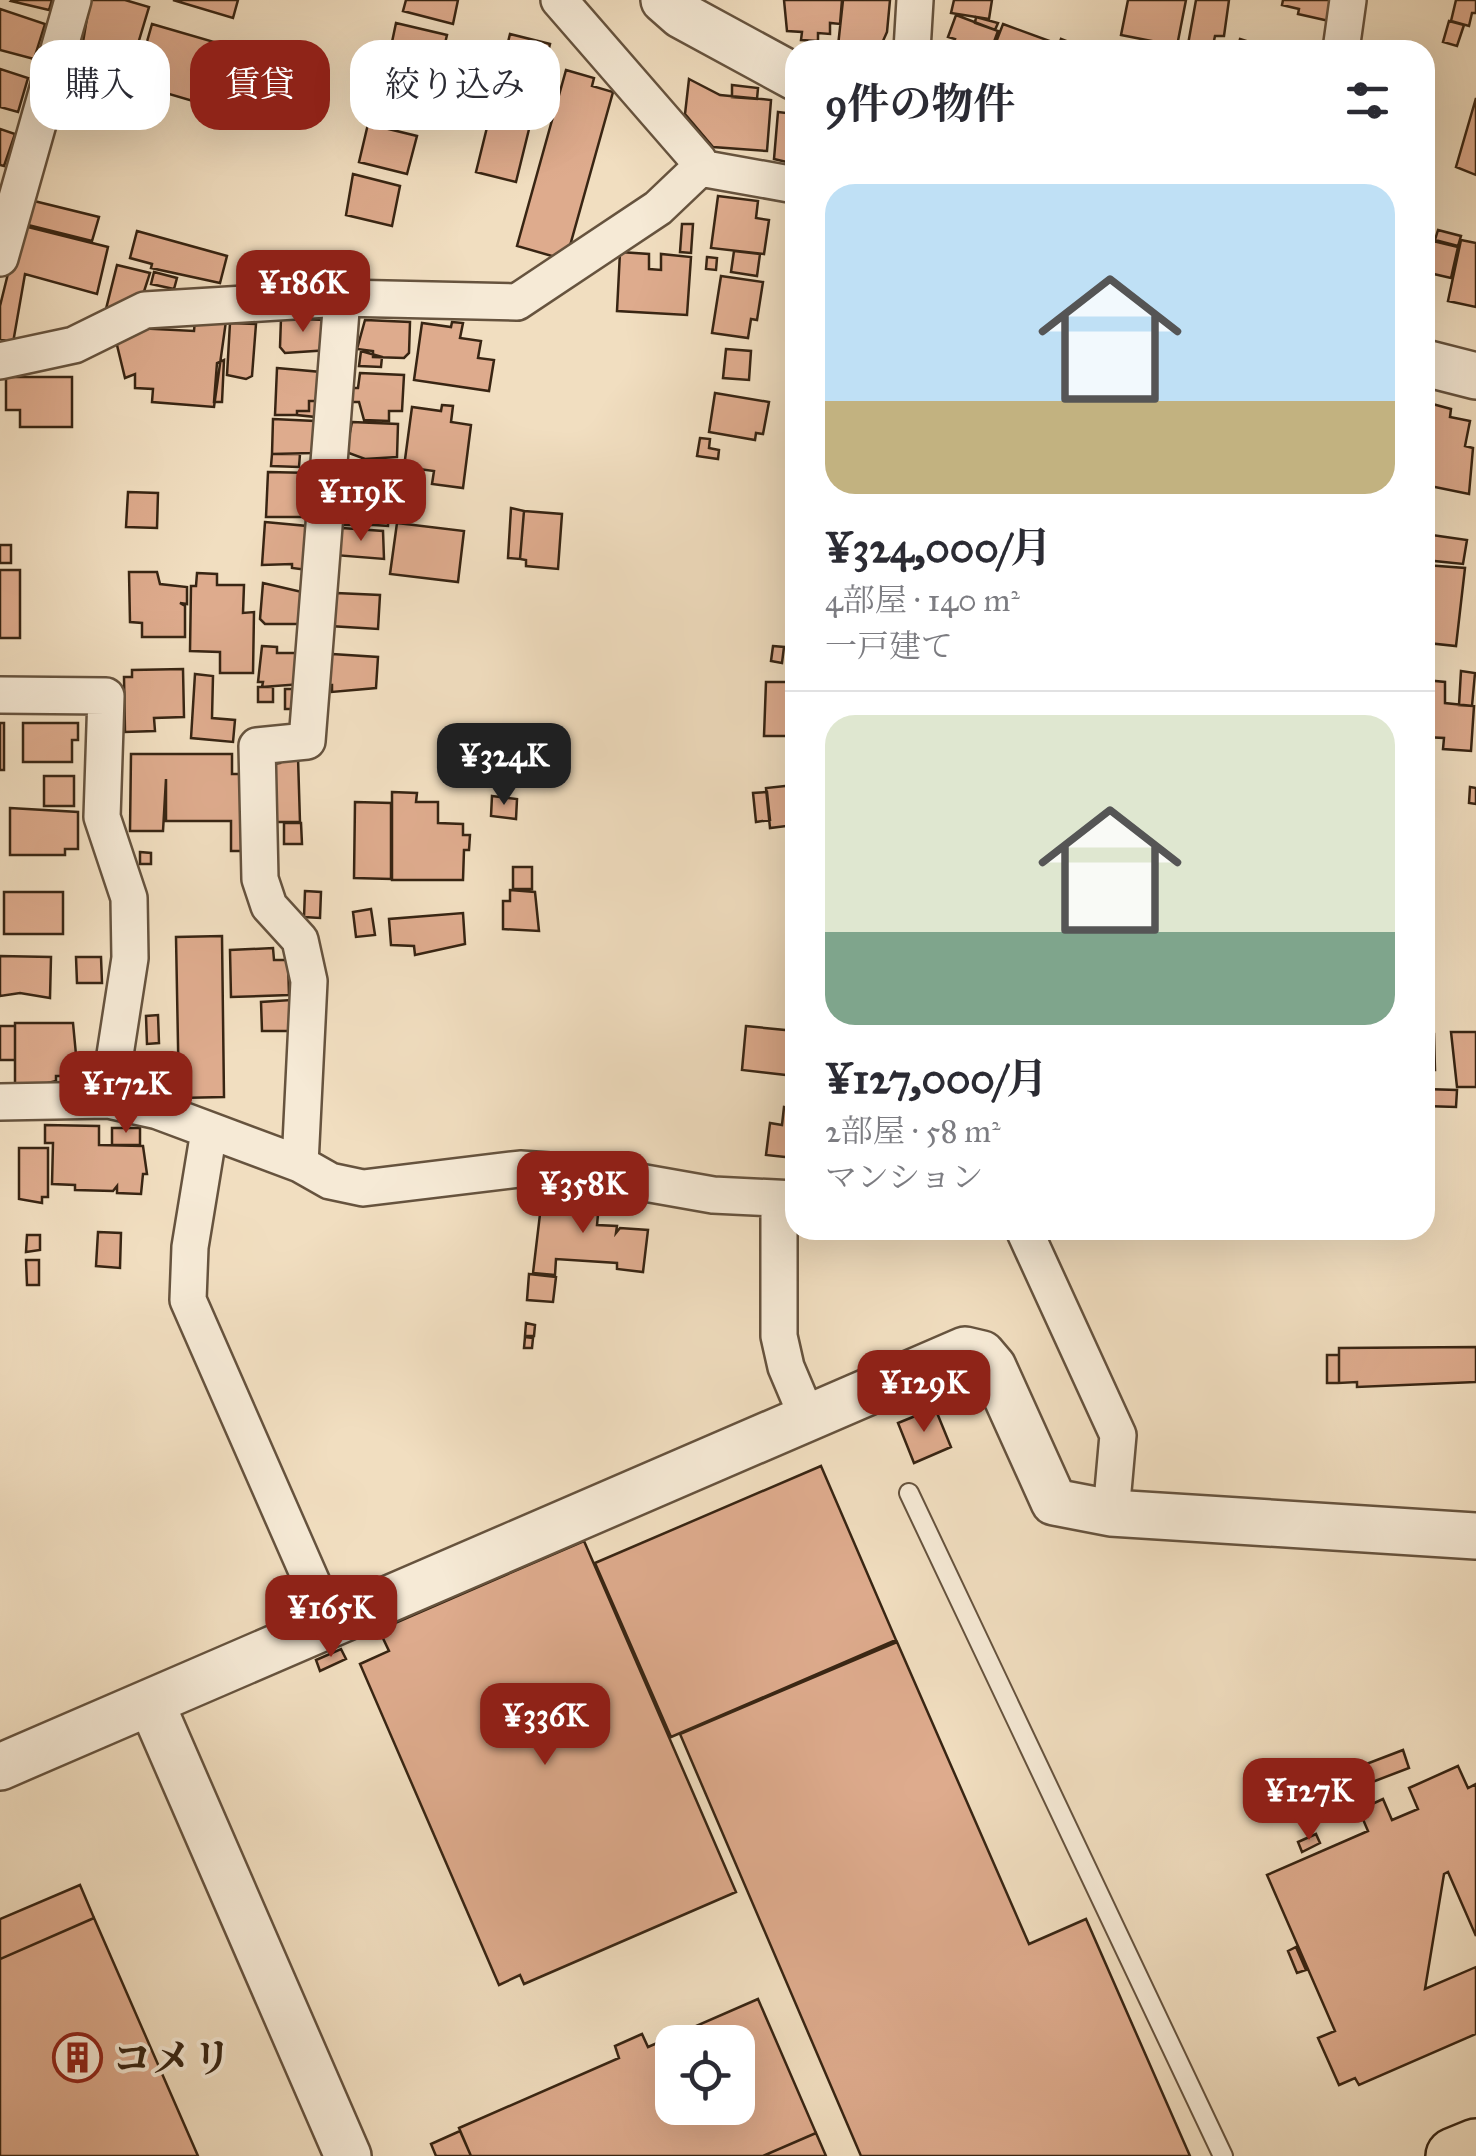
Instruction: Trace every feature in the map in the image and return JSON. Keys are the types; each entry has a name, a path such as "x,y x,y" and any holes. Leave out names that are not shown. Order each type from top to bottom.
{"main road":[{"path":"1454,2156 1476,2147"}],"street":[{"path":"0,258 7,200 72,0"},
{"path":"560,0 635,84 699,161 700,168"},
{"path":"664,0 681,15 785,72"},
{"path":"913,40 915,0"},
{"path":"1343,40 1348,0"},
{"path":"700,168 785,183"},
{"path":"0,360 74,345 145,310 342,298 517,302 658,208 700,168"},
{"path":"300,1164 308,981 300,940 270,906 260,878 257,746 307,741 342,298"},
{"path":"1435,365 1476,376"},
{"path":"0,695 106,696 102,817 129,898 130,958 108,1100"},
{"path":"0,1102 108,1100 158,1111 300,1164 330,1181 363,1188 520,1169 594,1174 713,1195 785,1199"},
{"path":"209,1131 190,1247 188,1300 330,1626"},
{"path":"785,1233 779,1336 786,1367 808,1418"},
{"path":"1029,1240 1118,1435 1111,1513"},
{"path":"0,1767 956,1352 973,1350 994,1367 1054,1502 1111,1513 1476,1536"},
{"path":"151,1702 348,2156"}],"lane":[{"path":"909,1493 1224,2156"}],"building":[{"path":"12,0 52,0 49,10 11,1"},
{"path":"90,0 125,0 149,7 139,40 83,40"},
{"path":"173,0 238,0 233,18"},
{"path":"406,0 458,0 453,24 403,11"},
{"path":"784,0 842,0 840,24 830,23 830,34 818,33 818,40 801,40 802,32 787,31"},
{"path":"843,0 890,0 883,40 839,40"},
{"path":"954,0 992,0 989,19 951,13"},
{"path":"1128,0 1186,0 1178,40 1121,35"},
{"path":"1196,0 1229,0 1224,36 1189,40"},
{"path":"1283,0 1333,0 1329,21 1298,14 1299,9 1282,5"},
{"path":"1456,0 1476,0 1476,13 1472,13 1469,26 1451,21"},
{"path":"0,9 45,24 40,40 30,40 30,58 0,50"},
{"path":"956,15 998,31 995,40 948,37"},
{"path":"976,17 998,23 995,30 975,23"},
{"path":"1449,21 1464,25 1457,46 1443,42"},
{"path":"396,23 447,35 446,40 392,40"},
{"path":"152,24 207,40 190,40 190,100 170,94 170,40 147,40"},
{"path":"1003,24 1047,40 997,40"},
{"path":"510,34 534,40 509,40"},
{"path":"0,69 28,78 18,112 0,107"},
{"path":"566,70 594,78 592,86 613,92 566,260 517,246 549,130 560,130 560,92"},
{"path":"689,79 720,95 771,100 767,151 713,147 685,114"},
{"path":"732,85 758,88 757,99 732,97"},
{"path":"1476,98 1476,175 1456,167"},
{"path":"778,112 785,113 785,162 774,159"},
{"path":"0,129 15,134 4,166 0,165"},
{"path":"367,130 392,130 417,136 407,174 359,162"},
{"path":"486,130 529,130 516,182 476,172"},
{"path":"353,174 400,186 392,226 346,215"},
{"path":"718,196 758,201 756,218 769,220 764,254 711,248"},
{"path":"26,199 99,217 92,241 20,223"},
{"path":"682,224 693,224 691,253 680,252"},
{"path":"20,225 108,247 97,294 25,274 13,343 0,339 0,306"},
{"path":"1438,230 1461,236 1458,246 1435,240"},
{"path":"137,231 227,256 220,283 151,268 152,264 130,258"},
{"path":"1461,240 1476,243 1476,307 1448,301"},
{"path":"1435,241 1458,247 1451,278 1435,274"},
{"path":"734,251 760,254 757,276 731,272"},
{"path":"620,252 649,254 649,269 661,270 661,254 691,257 687,315 617,311"},
{"path":"707,257 717,258 716,270 706,269"},
{"path":"117,265 150,273 139,307 125,311 106,309"},
{"path":"154,272 177,278 174,289 151,284"},
{"path":"721,276 763,282 757,320 751,319 748,338 712,333"},
{"path":"281,318 325,320 329,350 285,353 280,347"},
{"path":"195,320 226,321 214,407 152,402 153,389 135,388 135,374 125,378 116,341 137,334 135,328 194,331"},
{"path":"365,320 410,322 409,353 404,358 373,357 373,351 357,349"},
{"path":"452,322 463,323 460,338 481,341 478,358 494,360 489,391 414,380 422,323 451,327"},
{"path":"230,323 256,324 252,376 246,379 227,375"},
{"path":"726,349 751,351 749,380 723,378"},
{"path":"361,351 382,357 381,367 359,366"},
{"path":"224,360 222,402 214,402 217,363"},
{"path":"277,368 321,372 323,401 309,401 309,411 297,411 297,415 275,415"},
{"path":"360,373 404,375 402,411 389,411 389,421 364,420 359,402 351,402 351,388 358,388"},
{"path":"6,377 72,377 72,427 20,427 20,410 6,410"},
{"path":"715,393 769,402 763,434 756,433 755,440 709,432"},
{"path":"309,401 316,401 316,417 297,415 297,411 309,411"},
{"path":"442,405 453,406 451,422 471,425 463,488 432,484 434,471 404,467 412,407 441,411"},
{"path":"1435,405 1451,409 1450,417 1470,421 1465,446 1473,448 1469,494 1435,487"},
{"path":"273,419 315,421 313,453 272,454"},
{"path":"352,422 398,424 397,457 365,459 346,452"},
{"path":"700,438 710,439 709,448 719,450 718,459 697,456"},
{"path":"272,454 300,454 299,467 271,466"},
{"path":"268,472 312,473 313,502 300,503 302,517 266,517"},
{"path":"375,472 391,476 388,526 375,525 375,515 338,511 349,475"},
{"path":"128,492 158,493 157,528 126,527"},
{"path":"511,508 524,511 520,559 508,558"},
{"path":"524,511 562,514 558,569 526,566 526,560 520,559"},
{"path":"346,514 375,515 375,525 345,525"},
{"path":"265,522 307,526 308,570 292,568 292,564 262,565"},
{"path":"397,523 464,531 458,582 390,574"},
{"path":"342,528 383,531 384,559 334,555"},
{"path":"1435,535 1467,540 1463,564 1435,561"},
{"path":"0,545 11,545 11,563 0,563"},
{"path":"1435,566 1465,568 1456,646 1435,644"},
{"path":"0,570 20,570 20,638 0,638"},
{"path":"129,572 157,572 160,584 187,587 187,604 180,603 185,606 185,637 142,637 142,623 130,622"},
{"path":"197,573 217,574 217,585 244,585 243,613 254,612 253,673 220,673 220,652 190,651 191,586 196,586"},
{"path":"263,583 302,592 304,624 265,624 260,619"},
{"path":"336,593 380,595 378,629 330,626"},
{"path":"262,646 277,647 277,653 304,653 302,684 262,687 263,682 258,682"},
{"path":"773,646 784,647 782,663 771,661"},
{"path":"332,654 378,657 376,688 332,692 332,685 325,685"},
{"path":"183,669 184,717 154,718 155,731 125,732 124,677 132,677 132,670"},
{"path":"1461,671 1475,673 1472,706 1459,705"},
{"path":"195,674 213,676 212,718 235,720 233,742 191,738"},
{"path":"1435,681 1445,682 1445,703 1474,706 1471,751 1443,749 1444,738 1435,738"},
{"path":"766,682 785,682 785,736 764,736"},
{"path":"258,687 273,687 273,702 258,702"},
{"path":"285,689 304,689 304,709 285,709"},
{"path":"0,723 4,723 4,770 0,770"},
{"path":"23,723 78,723 78,740 72,740 72,762 23,762"},
{"path":"131,754 232,754 232,774 256,774 255,851 231,851 231,821 166,821 166,779 163,831 130,831"},
{"path":"298,757 300,822 273,822 274,764 280,763 279,758"},
{"path":"44,776 74,776 74,806 44,806"},
{"path":"785,786 785,826 770,828 766,788"},
{"path":"1470,787 1476,788 1476,804 1469,803"},
{"path":"392,792 417,793 416,802 438,802 438,823 463,824 463,835 470,835 469,850 464,850 463,880 392,880"},
{"path":"767,792 770,820 756,822 753,793"},
{"path":"492,796 517,799 516,819 491,816"},
{"path":"355,802 391,803 391,879 354,878"},
{"path":"10,808 78,812 78,849 65,849 65,855 10,855"},
{"path":"284,823 301,823 302,844 284,844"},
{"path":"140,852 151,853 151,864 140,864"},
{"path":"513,867 532,867 532,889 513,889"},
{"path":"510,890 535,892 539,931 503,929 503,901 510,901"},
{"path":"305,891 321,892 320,918 304,917"},
{"path":"4,892 63,892 63,934 4,934"},
{"path":"371,909 375,935 356,937 353,912"},
{"path":"463,913 465,944 415,955 414,946 391,945 389,919"},
{"path":"222,936 224,1097 179,1098 176,937"},
{"path":"273,948 274,960 288,960 289,995 231,997 230,950"},
{"path":"0,956 51,957 50,998 20,993 0,996"},
{"path":"76,957 101,957 102,983 77,983"},
{"path":"291,1000 292,1031 262,1031 261,1002"},
{"path":"158,1015 159,1043 147,1044 146,1016"},
{"path":"15,1023 73,1023 78,1076 56,1076 56,1081 44,1084 15,1084"},
{"path":"0,1026 15,1026 15,1060 0,1060"},
{"path":"746,1026 785,1030 785,1075 742,1070"},
{"path":"1451,1032 1476,1032 1476,1087 1457,1087"},
{"path":"1435,1089 1457,1090 1456,1107 1435,1106"},
{"path":"784,1107 785,1157 766,1155 770,1123 782,1125"},
{"path":"45,1125 99,1126 99,1145 143,1146 147,1174 143,1174 141,1194 117,1193 117,1186 113,1191 75,1190 75,1185 52,1184 53,1143 45,1143"},
{"path":"112,1128 140,1128 140,1145 112,1145"},
{"path":"19,1148 48,1148 48,1197 42,1197 42,1203 19,1199"},
{"path":"543,1189 563,1189 570,1191 569,1201 599,1204 597,1225 617,1226 616,1233 620,1228 648,1230 643,1272 617,1269 617,1263 556,1259 555,1275 533,1273"},
{"path":"568,1190 584,1191 583,1203 569,1201"},
{"path":"98,1232 121,1233 120,1268 96,1266"},
{"path":"27,1235 40,1235 40,1250 26,1252"},
{"path":"26,1260 39,1260 39,1285 27,1285"},
{"path":"529,1274 556,1277 553,1302 527,1300"},
{"path":"526,1323 535,1325 534,1336 525,1336"},
{"path":"525,1337 533,1338 532,1348 524,1348"},
{"path":"1476,1347 1476,1382 1357,1387 1357,1382 1339,1383 1339,1348"},
{"path":"1327,1355 1339,1355 1339,1383 1327,1383"},
{"path":"935,1408 951,1447 914,1463 898,1423"},
{"path":"821,1466 896,1640 671,1737 595,1563"},
{"path":"584,1541 736,1892 524,1984 520,1975 499,1985 360,1664 389,1651 379,1630"},
{"path":"897,1642 1029,1944 1086,1919 1190,2156 861,2156 680,1734"},
{"path":"341,1649 346,1659 320,1671 316,1660"},
{"path":"1403,1750 1409,1768 1367,1784 1361,1766"},
{"path":"1458,1766 1468,1788 1476,1784 1476,1936 1448,1872 1444,1874 1425,1989 1476,1967 1476,2034 1359,2085 1355,2078 1339,2085 1318,2038 1335,2031 1267,1875 1368,1831 1359,1810 1383,1799 1392,1820 1418,1809 1409,1788"},
{"path":"1316,1834 1320,1843 1302,1852 1298,1842"},
{"path":"80,1885 94,1918 0,1959 0,1919"},
{"name":"コメリ","path":"94,1918 198,2156 0,2156 0,1959"},
{"path":"1296,1947 1306,1970 1297,1973 1288,1951"},
{"path":"758,1999 816,2133 763,2156 471,2156 459,2128 619,2058 615,2046 642,2034 648,2047 655,2044 655,2125 755,2125 755,2025 698,2025"},
{"path":"460,2131 471,2156 436,2156 431,2144"},
{"path":"816,2133 826,2156 763,2156"}],"place":[{"name":"コメリ","path":"77,2058"}]}
